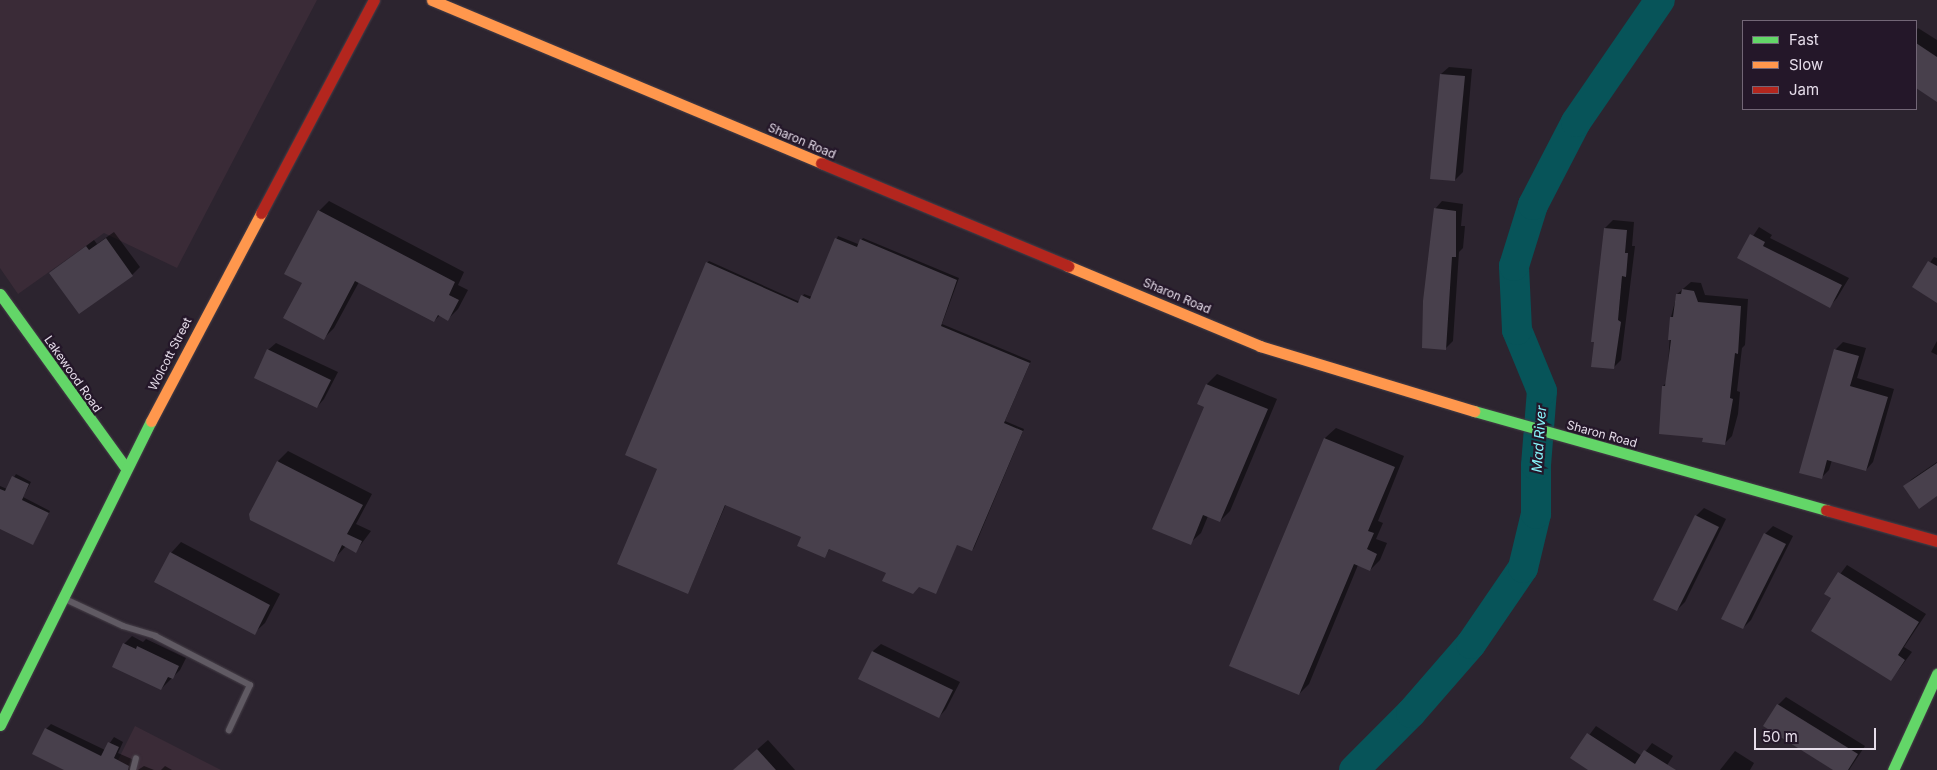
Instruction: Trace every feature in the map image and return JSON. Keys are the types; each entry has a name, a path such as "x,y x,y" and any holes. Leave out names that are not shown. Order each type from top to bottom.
{"street":[{"name":"Wolcott Street","path":"0,725 126,468 374,0"},
{"name":"Sharon Road","path":"432,0 1260,346 1561,437 1937,542"},
{"name":"Lakewood Road","path":"0,294 100,436 126,468"},
{"path":"1893,770 1937,674"}],"lane":[{"path":"62,598 123,626 155,636 250,685 229,730"},
{"path":"133,770 136,758"}],"shaded area":[{"path":"0,0 317,0 177,268 104,233 18,294 0,268"},
{"path":"135,726 219,769 221,770 113,770"}],"building":[{"path":"1917,44 1937,57 1937,102 1917,89"},
{"path":"1440,74 1465,76 1455,181 1430,179"},
{"path":"1434,208 1456,211 1456,257 1452,257 1446,350 1422,348 1423,301"},
{"path":"318,210 455,282 449,295 459,300 448,321 438,315 434,322 355,281 324,340 283,318 302,283 284,274"},
{"path":"1604,228 1627,230 1625,253 1628,253 1626,277 1622,276 1618,320 1621,322 1614,369 1591,367 1594,342 1591,342"},
{"path":"1750,234 1765,242 1763,246 1842,285 1830,308 1737,258"},
{"path":"106,238 133,276 79,314 49,273 86,246 89,250"},
{"path":"835,238 857,247 860,239 957,280 941,326 1030,363 1004,423 1023,431 972,551 957,545 936,594 919,587 913,594 882,581 886,573 829,549 825,558 797,546 801,537 725,505 688,594 617,564 657,469 625,455 706,262 798,303 801,295 810,299"},
{"path":"1928,261 1937,266 1937,303 1912,287"},
{"path":"1682,289 1694,291 1698,302 1741,306 1738,354 1735,353 1730,398 1733,399 1725,445 1702,442 1703,438 1659,434 1662,386 1665,386 1671,340 1668,340 1670,317 1673,317 1676,294 1681,294"},
{"path":"267,349 331,380 317,408 254,378"},
{"path":"1834,349 1859,356 1850,386 1888,397 1866,471 1827,460 1822,479 1799,473"},
{"path":"1206,384 1268,409 1220,522 1203,515 1191,545 1152,529 1204,407 1197,404"},
{"path":"1324,438 1395,467 1368,531 1374,533 1367,549 1377,554 1370,571 1354,564 1299,695 1229,666"},
{"path":"277,461 363,505 347,534 362,541 356,553 342,545 334,562 250,520 249,514"},
{"path":"1937,463 1937,496 1919,509 1903,486"},
{"path":"12,476 29,484 22,500 49,513 33,545 0,529 0,489 5,491"},
{"path":"1695,515 1719,527 1677,611 1653,600"},
{"path":"1764,533 1786,544 1743,629 1721,619"},
{"path":"170,552 270,605 255,635 154,582"},
{"path":"1838,572 1919,622 1898,655 1905,660 1891,681 1811,631 1831,598 1824,594"},
{"path":"123,643 136,649 137,646 179,666 173,679 168,677 161,690 112,667"},
{"path":"872,651 953,690 939,718 858,679"},
{"path":"1777,704 1858,754 1848,770 1833,770 1763,726"},
{"path":"45,728 101,756 108,742 119,747 114,758 129,766 128,770 64,770 32,754"},
{"path":"1587,733 1635,764 1644,750 1676,770 1588,770 1570,758"},
{"path":"757,749 776,770 733,770"}],"waterway":[{"name":"Mad River","path":"1354,770 1411,713 1471,644 1523,568 1536,514 1536,465 1542,391 1517,330 1514,266 1533,205 1576,122 1660,0"}],"traffic: fast":[{"path":"0,294 126,468"},
{"path":"1474,411 1826,510"},
{"path":"0,725 151,421"},
{"path":"1893,770 1937,674"}],"traffic: slow":[{"path":"432,0 821,163"},
{"path":"151,421 261,213"},
{"path":"1068,266 1260,346 1474,411"}],"traffic: jam":[{"path":"261,213 374,0"},
{"path":"821,163 1068,266"},
{"path":"1826,510 1937,541"}]}
